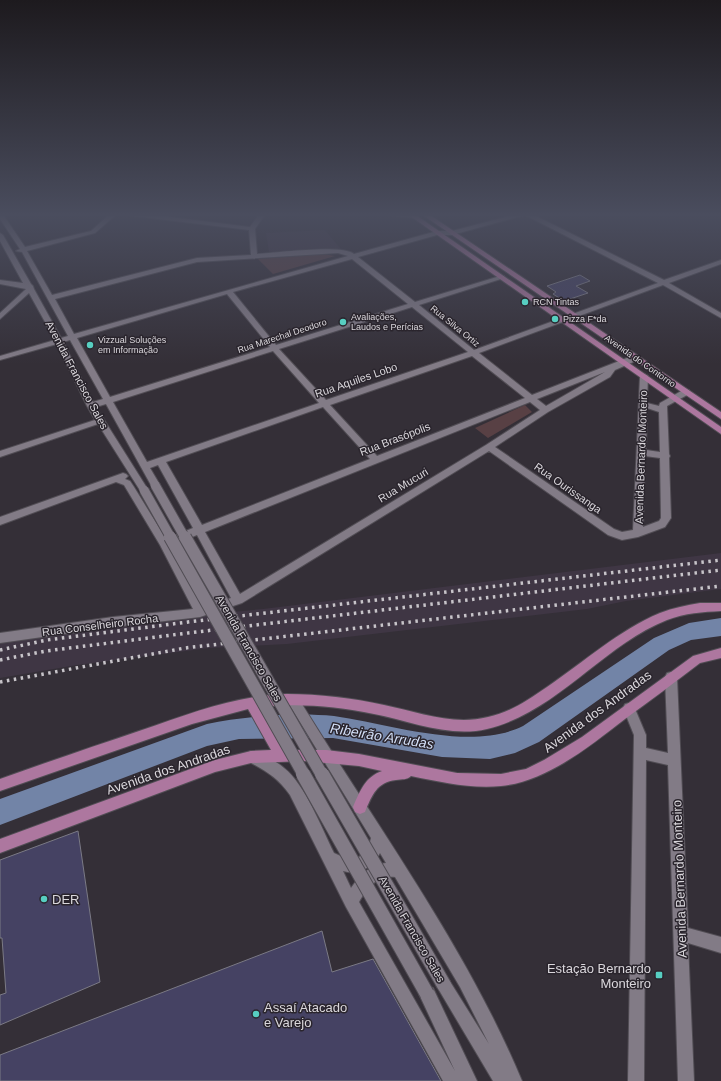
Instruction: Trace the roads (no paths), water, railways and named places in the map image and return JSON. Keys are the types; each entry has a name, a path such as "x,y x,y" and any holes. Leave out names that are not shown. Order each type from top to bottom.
{"main road":[{"name":"Avenida do Contorno","path":"482,263 625,362 721,431"},
{"name":"Avenida do Contorno","path":"497,263 721,416"},
{"path":"0,785 177,723 251,703 329,702 385,711 456,727 485,725 505,719 521,711 622,640 656,619 675,612 693,608 721,607"},
{"name":"Avenida dos Andradas","path":"0,846 215,766 251,757 324,752 457,780 501,780 527,775 549,764 586,741 671,677 697,660 721,653"},
{"path":"251,703 280,755"},
{"path":"360,807 365,792 377,778 398,773 419,772"}],"street":[{"name":"Avenida Francisco Sales","path":"16,263 59,341 91,406 132,472 150,487 502,1081"},
{"name":"Avenida Francisco Sales","path":"32,263 145,466 150,487 427,994 469,1081"},
{"path":"51,298 184,263"},
{"path":"0,358 327,263"},
{"name":"Rua Silva Ortiz","path":"363,263 530,400 545,410"},
{"path":"625,263 664,283 721,316"},
{"name":"Rua Aquiles Lobo","path":"145,466 564,320 717,263"},
{"path":"8,283 24,277"},
{"name":"Rua Marechal Deodoro","path":"91,406 502,277"},
{"path":"0,282 30,287"},
{"path":"0,317 30,287"},
{"path":"229,291 275,349 375,459"},
{"name":"Rua Brasópolis","path":"164,544 200,531 375,459 635,358"},
{"name":"Rua Mucuri","path":"200,613 238,600 489,447 545,410 607,375 612,368"},
{"name":"Avenida Bernardo Monteiro","path":"644,376 638,533 662,524 666,518 664,403 686,392"},
{"path":"643,404 663,410"},
{"path":"0,454 100,421"},
{"name":"Rua Ourissanga","path":"489,447 611,532 622,536 638,533"},
{"path":"640,452 666,456"},
{"name":"Avenida Francisco Sales","path":"161,461 238,600"},
{"path":"0,521 118,479 132,472"},
{"path":"118,479 127,483 164,544 200,613"},
{"name":"Rua Conselheiro Rocha","path":"0,638 113,622 200,613"},
{"name":"Avenida Bernardo Monteiro","path":"671,677 686,1081"},
{"name":"Avenida Francisco Sales","path":"295,703 324,752 399,870 470,988 496,1038 514,1081"},
{"path":"629,708 640,735 636,1081"},
{"path":"640,753 675,761"},
{"path":"251,757 285,775 295,790 351,902 452,1081"},
{"path":"329,858 341,865 355,866 368,860 376,849 378,838"},
{"path":"351,902 366,878 378,871 390,868 399,870"},
{"path":"681,934 721,944"}],"waterway":[{"name":"Ribeirão Arrudas","path":"0,812 207,735 239,728 311,726 333,727 442,746 490,748 515,742 531,734 661,644 689,632 705,628 721,627"}],"railway":[{"path":"0,650 47,640 188,622 721,560"},
{"path":"0,660 46,651 188,633 721,570"},
{"path":"0,682 185,648 721,586"}],"place":[{"name":"RCN Tintas","path":"525,302"},
{"name":"Pizza F*da","path":"555,319"},
{"name":"Avaliações, Laudos e Perícias","path":"343,322"},
{"name":"Vizzual Soluções em Informação","path":"90,345"},
{"name":"DER","path":"44,899"},
{"name":"Estação Bernardo Monteiro","path":"659,975"},
{"name":"Assaí Atacado e Varejo","path":"256,1014"}]}
